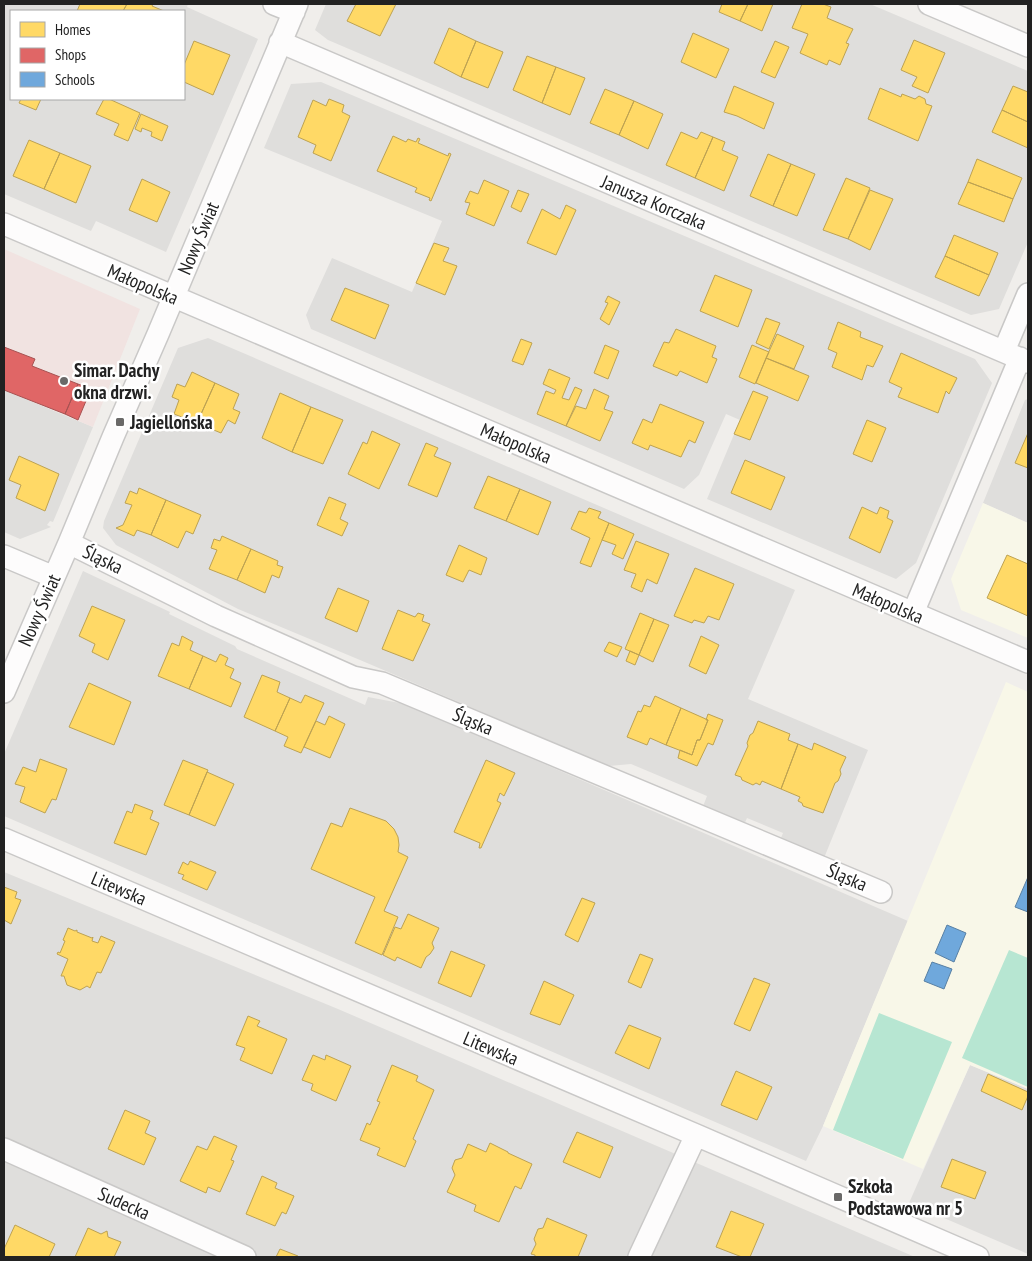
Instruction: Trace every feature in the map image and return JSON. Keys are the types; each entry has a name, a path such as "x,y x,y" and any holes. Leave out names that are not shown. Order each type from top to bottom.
{"street":[{"path":"274,4 296,8"},
{"path":"930,4 1026,40"},
{"name":"Nowy Świat","path":"4,692 296,8"},
{"name":"Janusza Korczaka","path":"280,42 1018,357"},
{"name":"Małopolska","path":"4,224 1028,662"},
{"path":"913,614 1018,357 1028,294"},
{"name":"Śląska","path":"69,543 216,616 353,677 382,683 881,892"},
{"path":"4,556 54,578"},
{"name":"Litewska","path":"4,839 978,1257"},
{"path":"639,1257 696,1135"},
{"name":"Sudecka","path":"4,1149 245,1257"}],"shaded area":[{"path":"4,4 188,4 187,7 258,39 166,252 96,221 91,231 4,194"},
{"path":"326,4 870,4 1028,71 1028,242 999,309 971,315 328,40 315,30"},
{"path":"321,82 975,359 992,383 916,563 896,579 707,499 740,420 726,414 699,475 684,489 311,329 306,315 332,258 412,292 442,221 264,148 291,84"},
{"path":"4,249 140,309 93,427 4,390"},
{"path":"208,338 795,590 748,699 868,750 824,858 781,838 783,833 747,818 744,825 702,809 707,796 631,764 609,766 238,609 116,545 103,528 104,521 178,348"},
{"path":"4,390 93,427 53,522 50,521 47,525 51,527 20,539 4,532"},
{"path":"1028,399 1028,523 983,503 1025,400"},
{"path":"983,503 1028,523 1028,638 961,610 951,579"},
{"path":"83,571 170,612 169,614 235,646 237,649 365,705 368,697 405,704 908,921 823,1126 806,1161 4,816 4,754"},
{"path":"1006,682 1028,692 1028,1089 970,1065 923,1169 823,1126"},
{"path":"4,872 338,1009 915,1257 4,1257"},
{"path":"970,1065 1028,1089 1028,1254 909,1203"}],"green space":[{"path":"1009,950 1028,958 1028,1087 962,1058"},
{"path":"879,1013 952,1042 903,1159 833,1130"}],"building: Homes":[{"path":"80,4 127,4 124,10 77,10"},
{"path":"127,4 153,4 152,6 162,10 124,10"},
{"path":"356,4 396,4 380,36 347,21"},
{"path":"722,4 748,4 740,21 719,12"},
{"path":"748,4 773,4 762,31 740,21"},
{"path":"802,4 823,4 831,7 827,18 853,29 846,43 849,44 840,65 829,60 827,65 800,53 808,34 792,28"},
{"path":"449,28 476,41 461,77 434,63"},
{"path":"693,33 729,49 716,78 681,62"},
{"path":"914,40 945,53 928,93 912,86 917,77 901,70"},
{"path":"194,41 230,55 213,95 185,82 185,63"},
{"path":"476,41 503,52 488,88 461,77"},
{"path":"775,41 789,47 775,78 761,72"},
{"path":"527,56 556,67 542,103 513,90"},
{"path":"556,67 585,78 570,115 542,103"},
{"path":"734,86 774,103 764,129 724,112"},
{"path":"1013,86 1028,92 1028,122 1002,110"},
{"path":"880,88 901,97 902,94 915,99 919,96 925,99 926,104 932,106 918,141 868,119"},
{"path":"605,89 634,101 619,135 590,123"},
{"path":"329,99 344,105 342,112 350,116 331,161 313,153 316,145 298,137 313,100 326,106"},
{"path":"20,100 41,100 36,110 19,103"},
{"path":"103,100 111,100 140,113 128,141 114,135 119,124 96,114"},
{"path":"634,101 663,114 648,149 619,135"},
{"path":"1002,110 1028,122 1028,148 992,132"},
{"path":"141,114 168,126 162,141 151,136 152,132 142,128 141,132 135,129"},
{"path":"681,132 697,139 701,132 713,137 695,178 666,165"},
{"path":"393,136 406,142 408,139 416,142 418,138 420,139 418,143 448,156 449,153 451,154 431,201 429,200 430,198 415,192 417,188 377,171"},
{"path":"713,137 725,142 722,150 738,157 724,191 695,178"},
{"path":"29,140 60,153 44,189 13,176"},
{"path":"60,153 91,166 76,203 44,189"},
{"path":"768,154 791,164 773,206 750,196"},
{"path":"977,159 1022,178 1013,199 968,182"},
{"path":"791,164 815,174 797,216 773,206"},
{"path":"846,178 870,188 848,239 823,230"},
{"path":"142,179 170,192 157,222 129,210"},
{"path":"484,180 509,191 494,226 466,214 470,203 465,202 470,191 478,194"},
{"path":"968,182 1013,199 1004,222 958,204"},
{"path":"518,190 529,194 521,212 511,207"},
{"path":"870,190 893,199 870,250 848,239"},
{"path":"566,205 576,210 556,255 527,243 542,209 560,219"},
{"path":"954,235 998,253 989,275 945,256"},
{"path":"434,243 449,248 443,261 457,266 445,295 416,283"},
{"path":"945,256 989,275 979,296 935,277"},
{"path":"715,275 752,290 738,327 700,311"},
{"path":"345,288 389,305 375,339 331,320"},
{"path":"608,296 620,302 609,325 600,319 608,303 605,302"},
{"path":"766,318 780,323 769,349 756,343"},
{"path":"838,322 861,332 860,337 883,346 873,367 867,365 862,380 832,367 837,353 828,349"},
{"path":"676,329 716,346 712,357 717,359 707,383 680,371 677,376 653,366 664,342 669,343"},
{"path":"777,334 804,346 794,369 766,358"},
{"path":"521,339 532,343 523,365 512,361"},
{"path":"605,345 619,351 608,379 594,373"},
{"path":"752,345 769,352 755,384 739,377"},
{"path":"901,353 957,378 949,394 946,391 938,413 898,397 902,388 889,382"},
{"path":"766,358 809,376 798,401 756,383"},
{"path":"549,369 570,378 562,398 569,400 575,387 582,390 566,426 537,414 546,391 554,394 556,390 543,384"},
{"path":"192,372 215,383 197,423 174,414 179,400 172,397 177,384 185,387"},
{"path":"215,383 239,394 233,409 240,412 235,424 228,420 221,433 197,423"},
{"path":"594,389 609,396 604,409 613,412 600,441 566,426 576,406 586,409"},
{"path":"753,391 768,397 750,440 734,434"},
{"path":"280,393 311,407 292,452 262,438"},
{"path":"660,404 704,422 695,443 689,440 681,457 650,445 648,450 632,443 643,419 652,423"},
{"path":"311,407 343,420 323,464 292,452"},
{"path":"867,420 886,428 872,462 853,454"},
{"path":"372,431 400,444 379,489 348,474 363,442 367,444"},
{"path":"1028,433 1028,468 1015,463"},
{"path":"426,443 438,448 434,456 451,463 437,497 408,485"},
{"path":"19,456 59,474 45,511 16,498 21,485 9,480"},
{"path":"745,460 785,477 771,510 731,493"},
{"path":"488,476 520,489 506,521 474,508"},
{"path":"139,488 166,500 151,535 137,530 134,536 116,528 123,525 132,505 125,503 130,491 137,494"},
{"path":"520,489 551,502 538,535 506,521"},
{"path":"329,497 346,504 340,519 348,523 342,536 317,525"},
{"path":"166,500 201,515 193,534 186,531 178,548 151,535"},
{"path":"862,507 877,514 880,507 889,511 887,518 893,521 880,553 849,538"},
{"path":"589,508 601,512 598,518 609,523 591,567 580,563 590,538 571,529 579,511 586,513"},
{"path":"609,523 634,534 623,559 612,554 616,545 602,540"},
{"path":"222,536 251,549 237,580 209,569 217,550 211,548 214,539 220,541"},
{"path":"636,541 669,554 657,584 647,579 642,592 631,587 636,574 624,570"},
{"path":"459,545 487,558 481,575 469,570 463,582 446,575"},
{"path":"251,549 278,561 277,565 283,567 279,578 272,575 265,593 237,580"},
{"path":"1007,555 1028,564 1028,616 987,598"},
{"path":"695,568 734,584 719,620 708,616 704,623 694,620 692,623 674,616"},
{"path":"338,588 369,601 357,632 325,618"},
{"path":"92,606 125,620 108,660 92,652 95,644 79,636"},
{"path":"398,610 415,617 418,613 424,615 422,621 430,624 413,661 382,649"},
{"path":"640,613 654,619 639,655 625,649"},
{"path":"654,619 669,625 653,662 639,655"},
{"path":"182,636 193,642 190,650 203,656 189,689 158,676 172,643 179,646"},
{"path":"701,636 719,645 706,674 689,666"},
{"path":"609,642 622,647 617,657 604,651"},
{"path":"630,651 639,655 635,665 626,661"},
{"path":"220,654 228,658 225,665 234,669 230,678 241,683 231,707 189,689 203,656 216,662"},
{"path":"262,675 280,682 277,692 290,698 275,731 244,717"},
{"path":"89,683 131,702 114,745 69,727"},
{"path":"305,695 324,703 301,753 284,746 288,737 275,731 290,698 301,703"},
{"path":"655,696 681,708 666,745 650,738 647,745 627,737 638,711 641,712 644,705 650,707"},
{"path":"681,708 708,720 700,740 697,740 692,755 666,745"},
{"path":"708,714 723,720 713,745 708,743 697,766 678,758 680,750 692,755 697,740 700,740 708,720 706,720"},
{"path":"329,716 345,724 330,758 304,747 316,721 325,725"},
{"path":"758,721 790,734 788,740 798,744 781,789 762,781 760,785 756,783 753,785 735,775 748,746 747,743 750,735 753,733"},
{"path":"814,743 846,757 840,770 841,774 835,783 823,813 803,806 798,801 800,797 781,789 798,744 812,750"},
{"path":"40,759 67,769 56,800 52,799 45,813 20,802 25,787 15,784 23,767 36,772"},
{"path":"183,760 208,770 189,815 164,805"},
{"path":"486,760 515,773 504,796 500,793 497,801 501,803 481,848 479,848 480,843 454,832"},
{"path":"207,772 234,784 215,826 189,815"},
{"path":"135,804 153,811 150,819 159,823 146,855 114,843 127,811 132,813"},
{"path":"350,808 386,821 394,829 398,837 398,852 408,857 384,911 398,917 382,955 355,943 375,897 311,869 331,823 342,827"},
{"path":"190,861 216,872 207,890 182,879 184,875 178,873 183,862 188,865"},
{"path":"4,887 17,892 15,898 21,900 11,924 4,920"},
{"path":"582,898 595,903 578,942 565,935"},
{"path":"408,914 439,928 432,943 434,948 426,957 421,968 397,957 395,961 383,955 395,927 401,929"},
{"path":"68,928 93,937 92,941 98,943 101,936 115,942 101,973 97,972 90,988 87,986 80,990 67,985 64,976 61,976 68,959 57,954 58,952 60,953"},
{"path":"451,951 485,965 471,997 438,983"},
{"path":"640,954 653,959 641,988 628,982"},
{"path":"754,978 770,984 750,1031 734,1024"},
{"path":"544,981 574,995 560,1025 530,1014"},
{"path":"248,1016 260,1021 257,1026 287,1039 272,1074 240,1060 245,1048 236,1045"},
{"path":"629,1025 661,1038 649,1069 615,1053"},
{"path":"313,1055 325,1060 326,1055 351,1066 336,1101 311,1090 313,1084 302,1080"},
{"path":"392,1065 418,1076 416,1081 434,1090 413,1139 416,1141 405,1167 377,1155 380,1148 360,1140 367,1123 370,1125 380,1102 377,1101"},
{"path":"736,1071 772,1087 757,1120 721,1105"},
{"path":"988,1074 1028,1092 1022,1110 981,1091"},
{"path":"125,1110 150,1121 145,1133 156,1138 144,1165 108,1149"},
{"path":"577,1132 613,1147 600,1178 563,1162"},
{"path":"214,1136 237,1146 231,1160 234,1161 220,1192 208,1187 206,1193 180,1181 197,1146 207,1150"},
{"path":"490,1143 532,1164 521,1189 515,1186 499,1222 474,1211 476,1205 447,1192 455,1175 452,1168 455,1160 462,1158 468,1144 486,1152"},
{"path":"952,1159 986,1172 975,1199 941,1187"},
{"path":"262,1176 277,1183 275,1188 294,1196 286,1214 282,1212 275,1226 246,1214"},
{"path":"731,1211 764,1224 750,1257 742,1257 716,1247"},
{"path":"547,1218 587,1235 578,1257 535,1257 535,1255 531,1254 536,1244 534,1239 538,1229 543,1228"},
{"path":"15,1225 55,1244 49,1257 4,1257 4,1249"},
{"path":"88,1228 101,1234 107,1231 108,1237 121,1242 114,1257 75,1257"},
{"path":"280,1249 298,1256 298,1257 276,1257"}],"building: Shops":[{"path":"4,347 35,359 32,366 78,384 65,414 4,390"},
{"path":"78,384 91,389 78,420 65,414"}],"building: Schools":[{"path":"1028,877 1028,912 1015,907"},
{"path":"947,925 966,933 954,962 935,953"},
{"path":"932,962 952,969 944,989 924,981"}],"place":[{"name":"Simar. Dachy okna drzwi.","path":"64,381"},
{"name":"Jagiellońska","path":"120,422"},
{"name":"Szkoła Podstawowa nr 5","path":"838,1197"}]}
